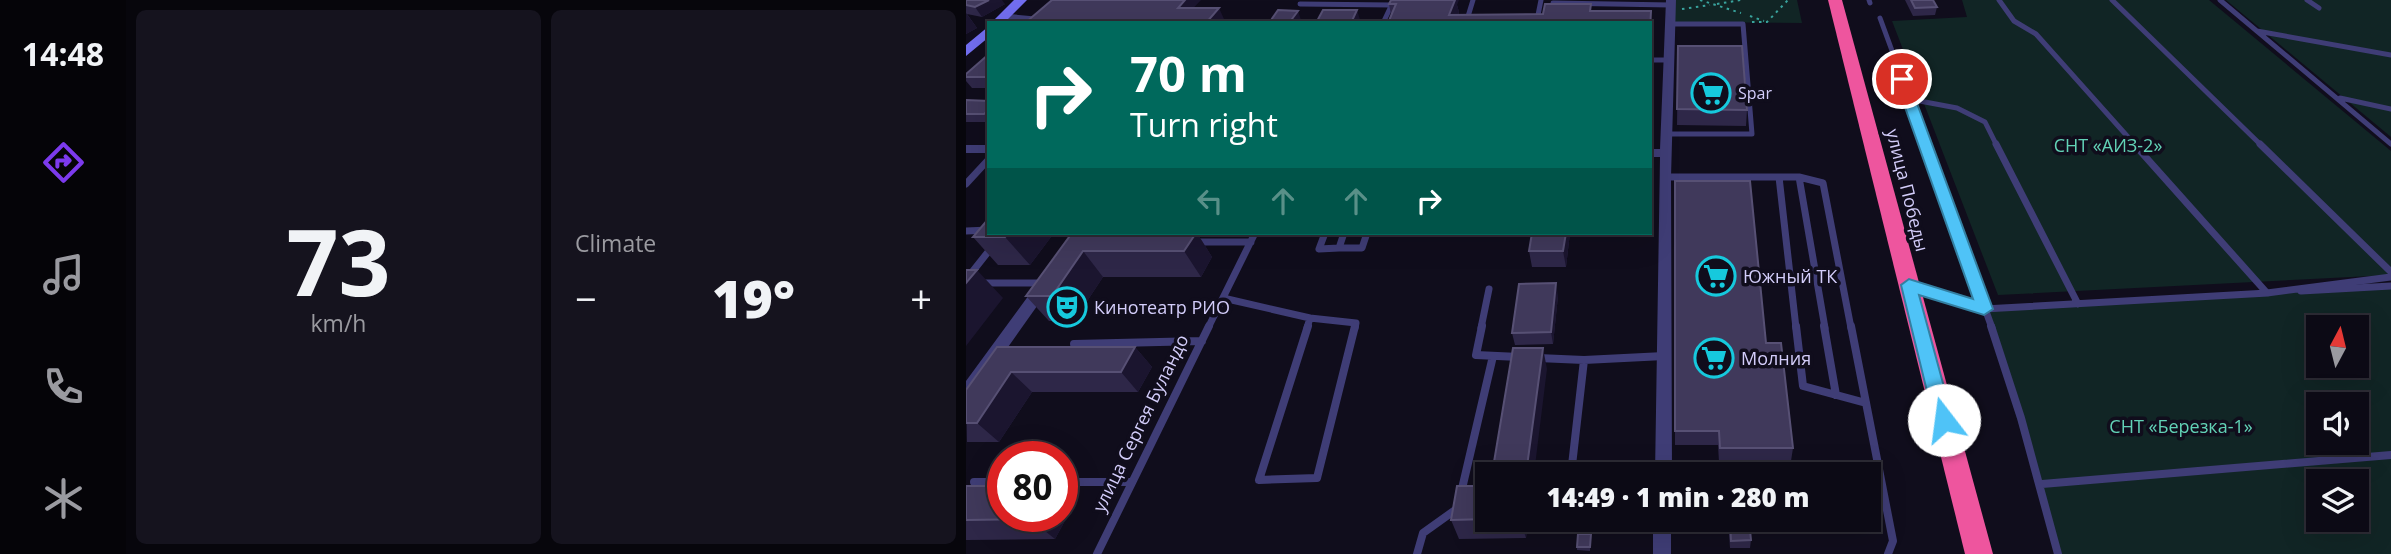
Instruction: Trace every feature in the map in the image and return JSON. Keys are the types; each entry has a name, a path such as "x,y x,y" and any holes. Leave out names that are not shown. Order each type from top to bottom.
{"highway":[{"name":"улица Победы","path":"1835,0 1979,554"}],"street":[{"path":"1000,20 1021,0"},
{"path":"1663,462 1665,177 1658,153 1666,134 1673,5"},
{"path":"966,52 987,32"},
{"path":"966,149 987,149"},
{"path":"966,393 1049,278"},
{"path":"1662,532 1662,554"}],"lane":[{"path":"1467,21 1473,0"},
{"path":"1536,20 1541,0"},
{"path":"1999,0 2014,21 2036,34 2267,293"},
{"path":"2112,0 2391,275"},
{"path":"2220,0 2391,144"},
{"path":"2307,0 2319,8"},
{"path":"1300,4 1393,2 1384,21"},
{"path":"1553,3 1673,5"},
{"path":"1880,18 1984,309 2042,484 2058,554"},
{"path":"1000,20 1035,19 1033,21"},
{"path":"1666,134 1752,134 1742,24 1670,24"},
{"path":"2256,31 2391,55"},
{"path":"1652,60 1669,61"},
{"path":"2337,97 2391,109"},
{"path":"1909,99 1957,108 1985,122 2078,304"},
{"path":"966,184 987,161"},
{"path":"1665,177 1799,177 1823,183 1893,541 1888,554"},
{"path":"1779,177 1803,386 1866,403"},
{"path":"1799,177 1836,395"},
{"path":"966,231 987,230"},
{"path":"966,281 1001,235"},
{"name":"улица Сергея Буландо","path":"1097,554 1254,235"},
{"path":"1324,235 1319,248 1362,248 1366,235"},
{"path":"1339,248 1343,235"},
{"path":"1184,242 1251,242"},
{"path":"2267,293 2391,275"},
{"path":"966,281 1049,278"},
{"path":"1909,285 1984,309 2391,286"},
{"path":"1489,289 1476,355 1584,360 1664,356"},
{"path":"1223,298 1310,318 1356,323 1317,478 1259,480 1310,318"},
{"path":"1074,344 1202,341"},
{"path":"1417,554 1423,533 1457,511 1493,356"},
{"path":"1572,462 1584,360"},
{"path":"2042,484 2391,455"},
{"path":"974,482 987,482"},
{"path":"1078,482 1132,482"}],"path":[{"path":"1700,0 1767,22"},
{"path":"1673,5 1741,0"}],"green space":[{"path":"1676,0 1797,0 1802,23 1673,22"},
{"name":"СНТ «АИЗ-2»","path":"1962,0 2209,0 2391,151 2391,275 1998,295 1892,21 1967,17"},
{"path":"2226,0 2391,0 2391,137"},
{"name":"СНТ «Березка-1»","path":"2391,286 2391,554 2058,554 1984,309"}],"building":[{"path":"966,0 989,0 975,7 966,5"},
{"path":"1052,0 1185,0 1178,8 1219,8 1208,21 1027,21"},
{"path":"1391,0 1455,0 1449,15 1543,14 1545,4 1591,4 1590,11 1651,11 1650,21 1389,21 1396,4 1389,4"},
{"path":"1911,0 1933,0 1937,7 1915,8"},
{"path":"1278,10 1298,11 1290,21 1270,21"},
{"path":"1323,10 1357,10 1352,21 1317,21"},
{"name":"Spar","path":"1678,46 1742,46 1747,110 1677,109"},
{"path":"987,56 987,77 966,77 966,74"},
{"path":"966,100 987,101 987,112 984,114 966,114"},
{"name":"Южный ТК","path":"1675,181 1750,181 1766,343 1781,343 1793,448 1720,448 1719,431 1675,431"},
{"path":"987,220 987,235 1007,235 1005,237 973,237"},
{"path":"1071,235 1195,235 1184,251 1083,251 1052,296 1026,296"},
{"path":"1532,235 1566,235 1563,251 1529,251"},
{"path":"966,270 977,270 966,283"},
{"path":"1556,283 1551,332 1512,333 1519,284"},
{"path":"997,347 1135,347 1121,372 1011,372 977,423 966,423 966,390"},
{"path":"1513,348 1543,348 1528,462 1494,462"},
{"path":"966,486 987,486 987,520 966,520"},
{"path":"1457,486 1475,486 1475,519 1451,520"},
{"path":"1731,532 1750,532 1751,540 1731,541"},
{"path":"1578,534 1591,534 1590,547 1577,547"}],"place":[{"name":"Spar","path":"1711,93"},
{"name":"Южный ТК","path":"1716,276"},
{"name":"Кинотеатр РИО","path":"1067,307"},
{"name":"Молния","path":"1714,358"}],"route":[{"path":"1902,79 1984,309 1909,285 1944,420"}]}
